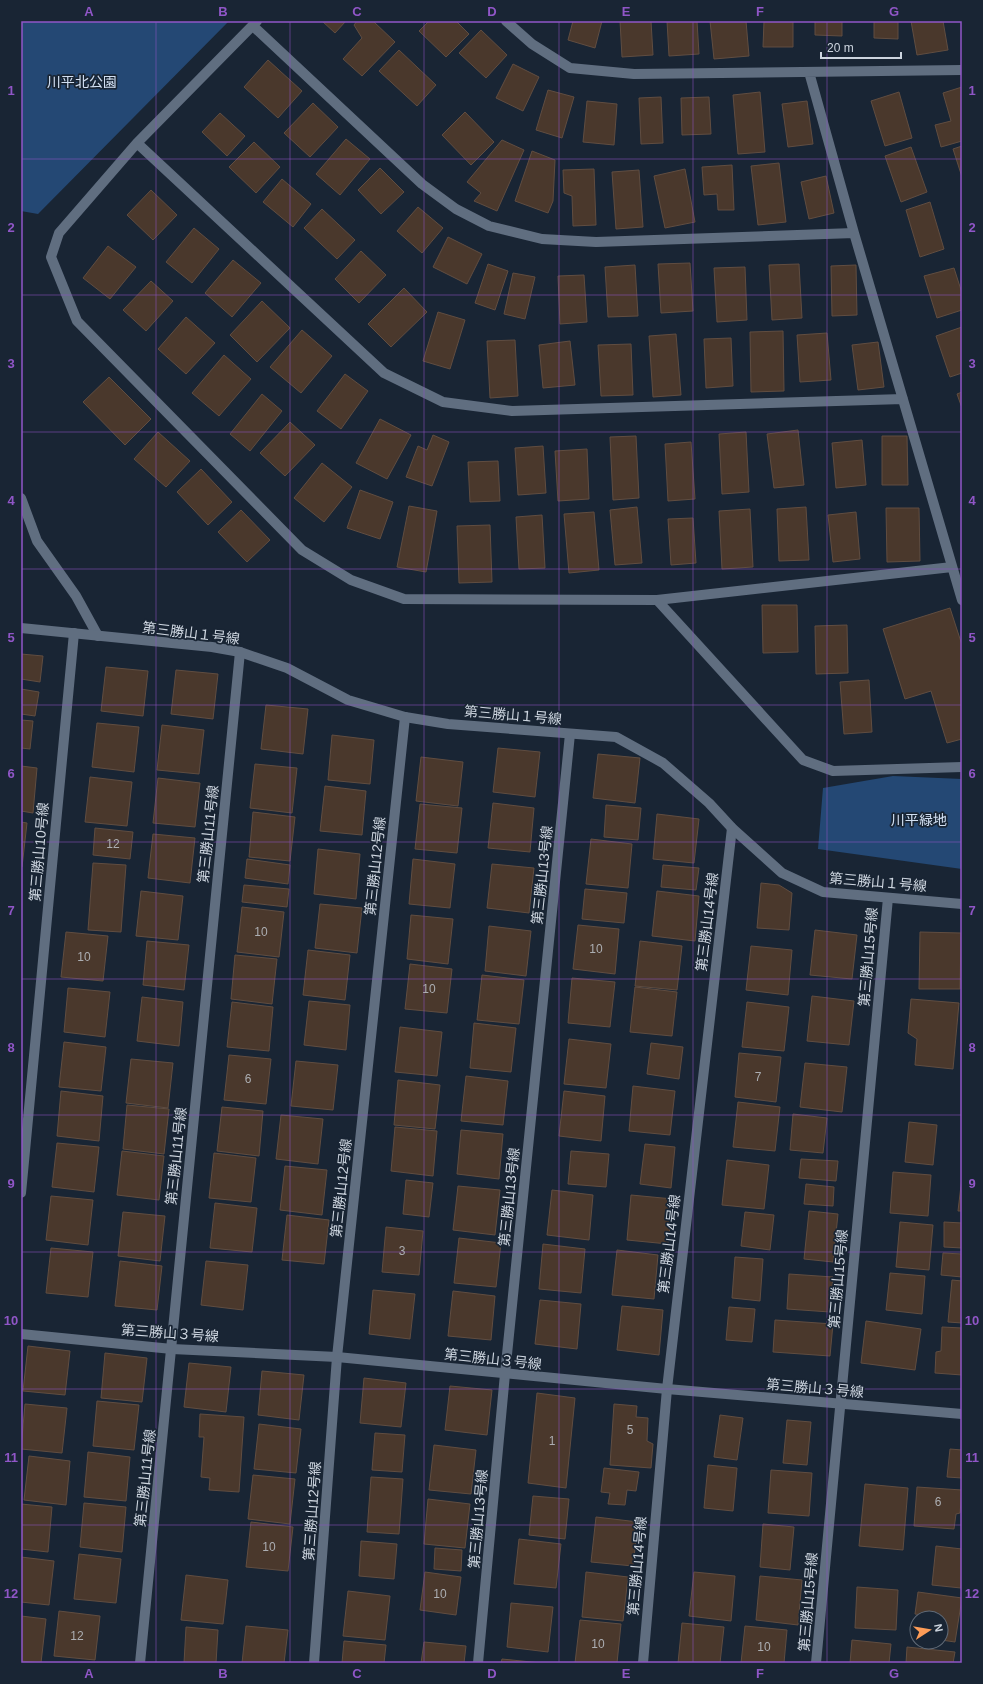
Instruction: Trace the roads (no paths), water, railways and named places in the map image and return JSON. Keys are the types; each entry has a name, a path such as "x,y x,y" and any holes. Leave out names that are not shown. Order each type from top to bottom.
{"street":[{"path":"506,21 532,44 570,68 634,74 962,70"},
{"path":"854,233 596,242 542,238 490,226 456,209 422,184 255,23 137,143 59,233 51,257 76,321 302,550 351,580 404,599 658,600 952,567"},
{"path":"809,72 854,233 962,600"},
{"path":"137,143 384,373 443,402 512,411 903,400"},
{"path":"21,498 37,541 76,596 98,636"},
{"path":"658,600 803,760 833,771 962,767"},
{"name":"第三勝山１号線","path":"21,628 212,647 240,652 287,668 348,700 405,717 448,724 616,737 663,762 709,803 732,828 782,873 823,892 962,904"},
{"name":"第三勝山10号線","path":"21,1193 74,633"},
{"name":"第三勝山11号線","path":"140,1663 240,652"},
{"name":"第三勝山12号線","path":"314,1663 337,1357 405,717"},
{"name":"第三勝山13号線","path":"478,1663 505,1374 570,734"},
{"name":"第三勝山14号線","path":"643,1663 667,1389 732,828"},
{"name":"第三勝山15号線","path":"816,1663 888,898"},
{"name":"第三勝山３号線","path":"21,1334 172,1349 337,1357 667,1389 962,1414"}],"park label":[{"name":"川平北公園","path":"82,82"},
{"name":"川平緑地","path":"919,820"}]}
